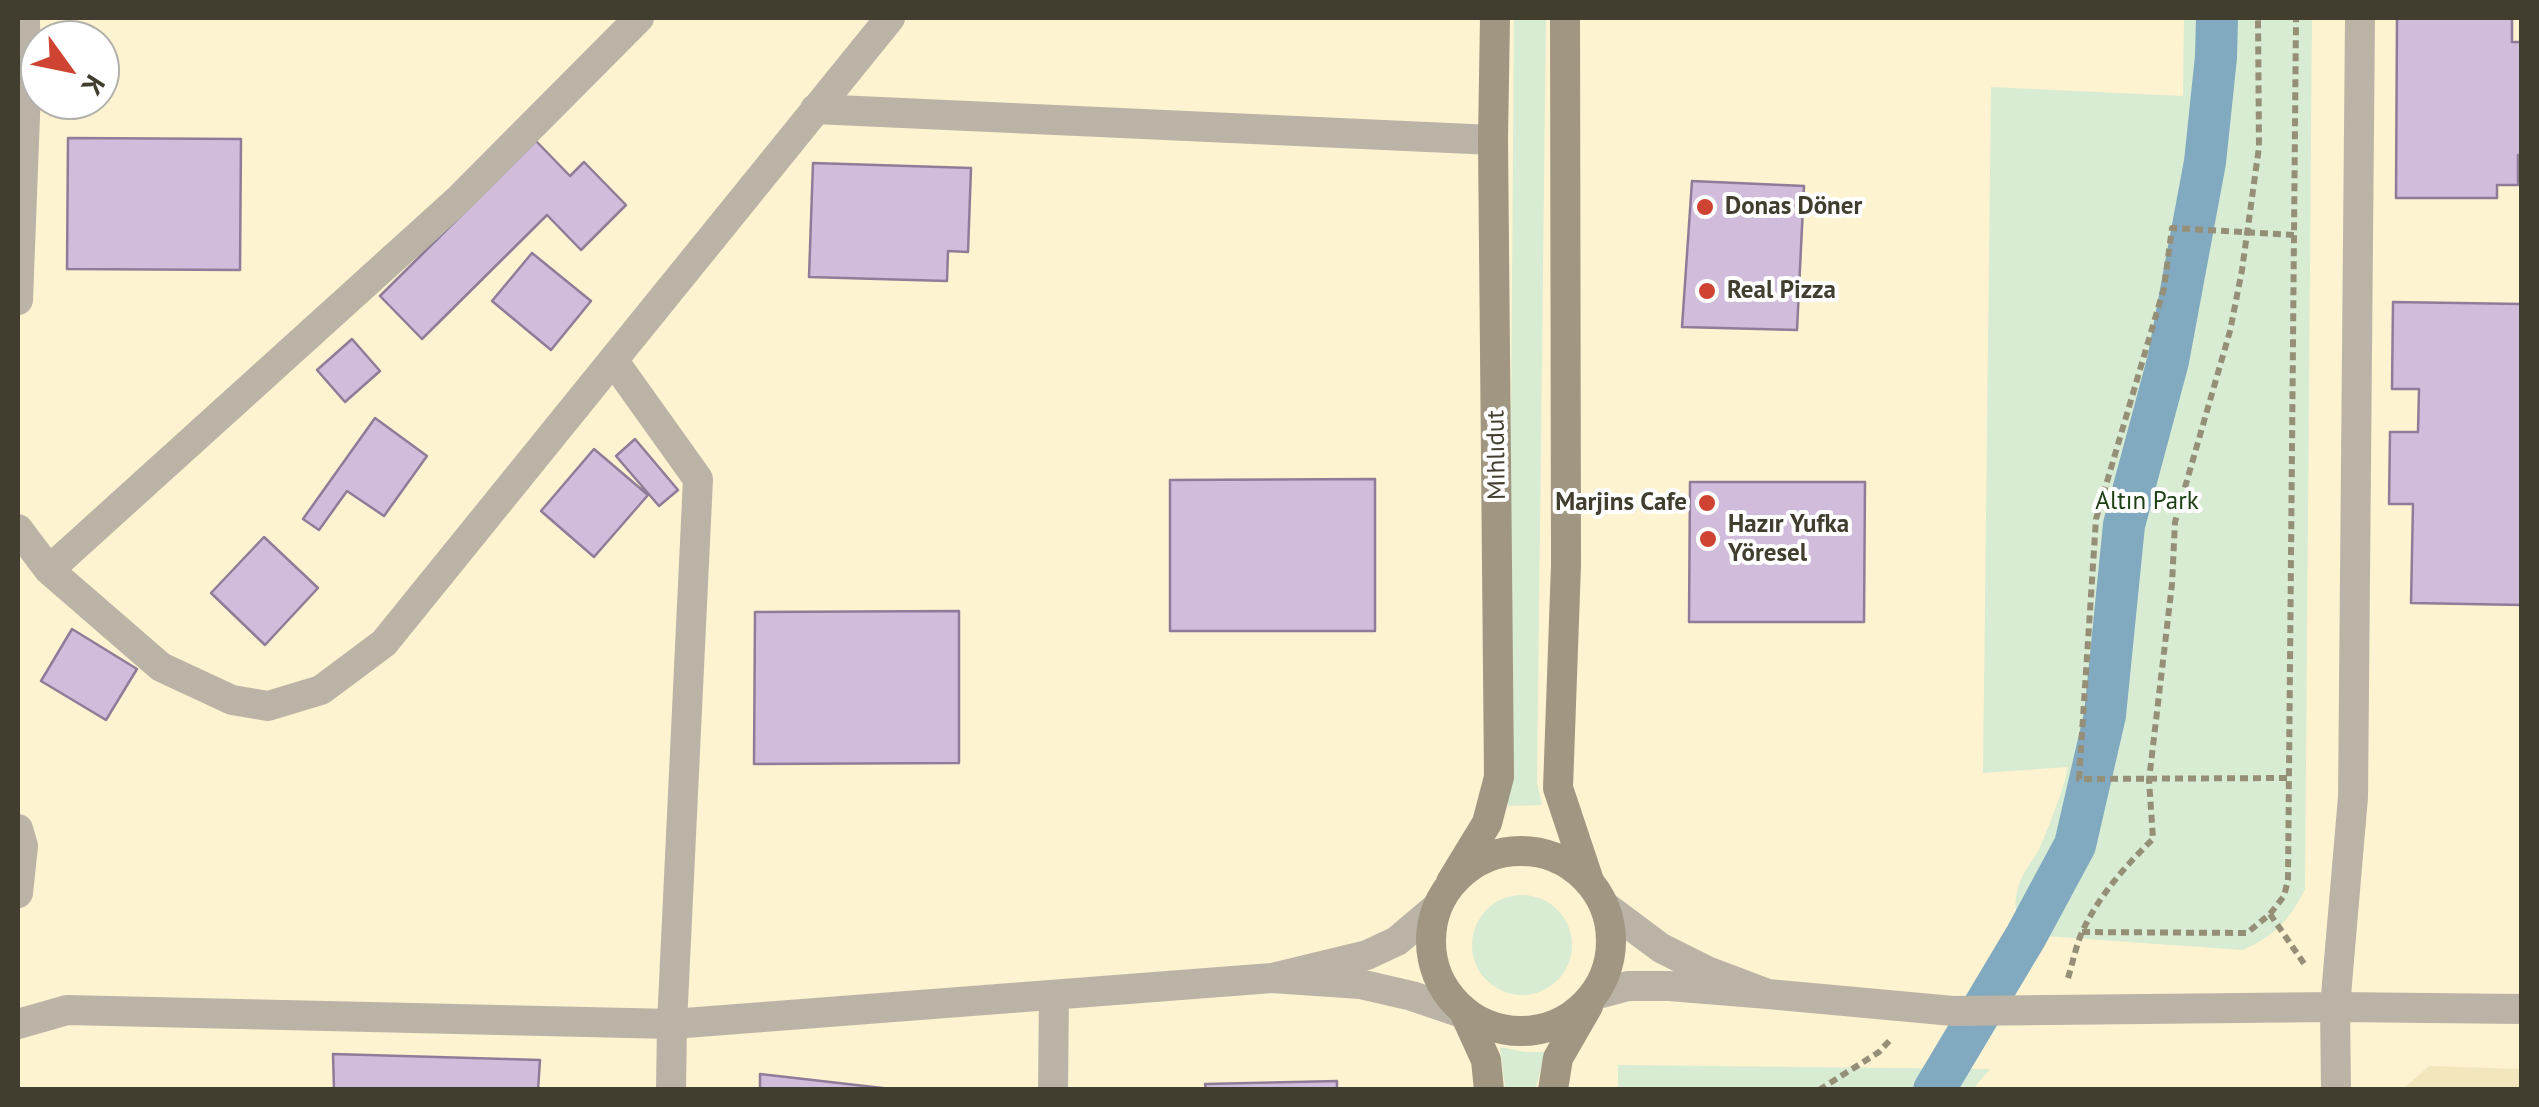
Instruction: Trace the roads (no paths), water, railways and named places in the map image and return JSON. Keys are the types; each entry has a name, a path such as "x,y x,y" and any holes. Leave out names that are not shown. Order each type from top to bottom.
{"main road":[{"name":"Mıhlıdut","path":"1452,882 1487,823 1499,777 1494,18"},
{"path":"1553,1090 1558,1058 1607,969 1612,938 1606,908 1590,881 1558,788 1566,564 1565,18"},
{"path":"1489,1090 1486,1060 1465,1014 1445,992 1432,966 1430,937 1436,908 1452,882 1476,862 1505,851 1536,851 1565,862 1590,881"},
{"path":"1465,1014 1490,1028 1519,1032 1548,1028 1574,1015 1594,995"}],"street":[{"path":"18,300 26,18"},
{"path":"49,570 459,200 639,18"},
{"path":"18,529 49,570 161,667 232,700 268,706 321,690 384,644 890,18"},
{"path":"2336,1090 2334,1007 2353,797 2360,18"},
{"path":"815,110 1493,140"},
{"path":"613,360 698,479 671,1090"},
{"path":"18,829 23,846 18,893"},
{"path":"1272,978 1367,955 1398,941 1436,908"},
{"path":"1606,908 1661,948 1707,972 1768,994"},
{"path":"18,1024 67,1010 672,1024 1272,978 1360,984 1465,1014"},
{"path":"1594,995 1628,986 1670,986 1953,1011 2522,1009"},
{"path":"1053,1090 1054,994"}],"waterway":[{"path":"1934,1090 2075,845 2105,715 2124,525 2168,361 2205,162 2217,18"}],"place":[{"name":"Donas Döner","path":"1705,207"},
{"name":"Real Pizza","path":"1707,291"},
{"name":"Marjins Cafe","path":"1707,503"},
{"name":"Hazır Yufka Yöresel","path":"1708,539"}],"park label":[{"name":"Altın Park","path":"2147,502"}]}
